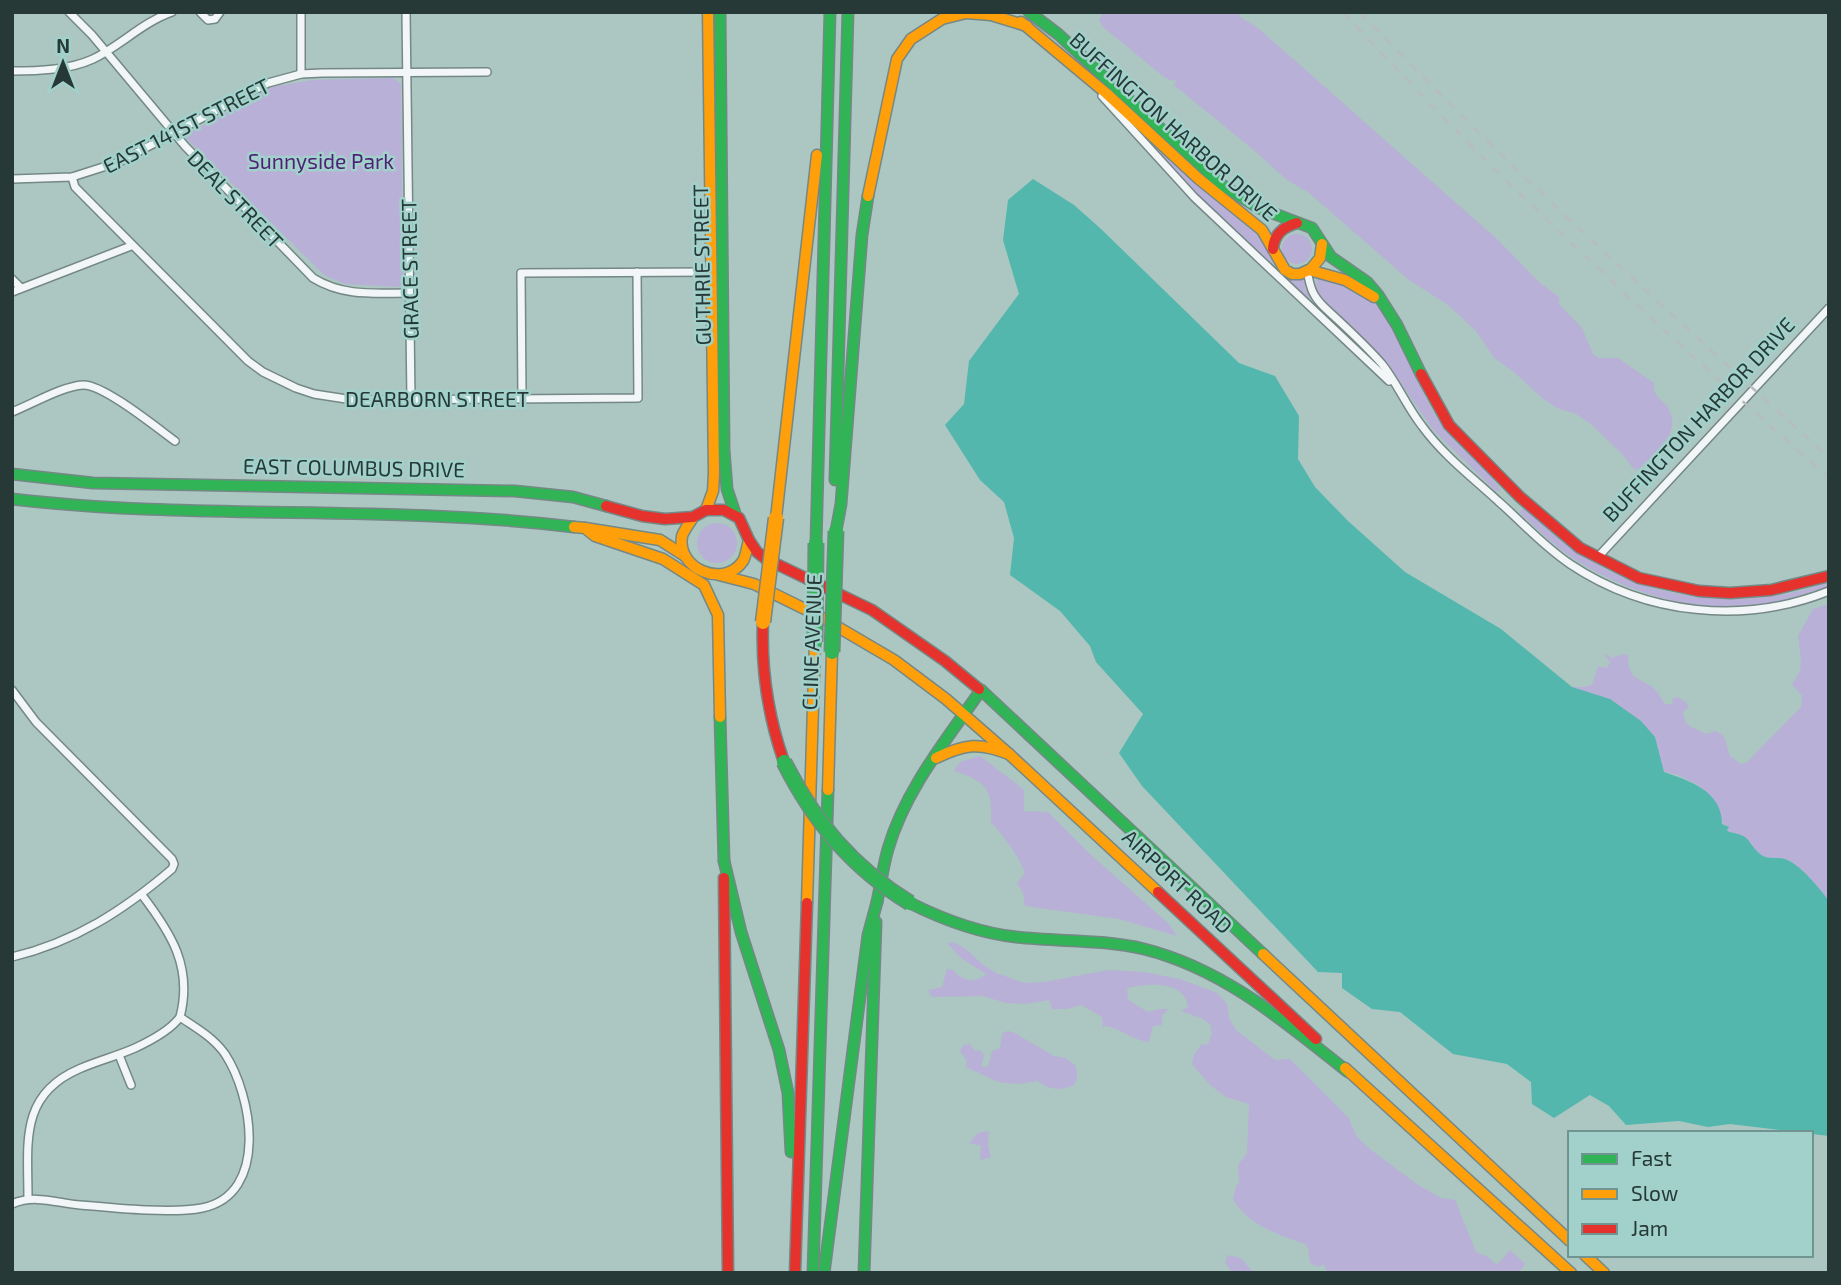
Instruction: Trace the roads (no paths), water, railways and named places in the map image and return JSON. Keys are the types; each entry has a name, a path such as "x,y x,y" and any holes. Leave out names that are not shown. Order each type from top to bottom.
{"main road":[{"name":"GUTHRIE STREET","path":"708,12 715,73 724,450 727,489 736,516"},
{"name":"GUTHRIE STREET","path":"700,513 713,491 714,473 711,272 715,73 720,12"},
{"name":"CLINE AVENUE","path":"795,1273 822,393 830,12"},
{"name":"CLINE AVENUE","path":"813,1273 836,531 835,464 848,12"},
{"name":"BUFFINGTON HARBOR DRIVE","path":"1007,12 1058,34 1222,185 1246,201 1297,223"},
{"path":"836,531 841,504 862,235 874,161 897,59 921,30 954,15 977,13 1028,19"},
{"name":"BUFFINGTON HARBOR DRIVE","path":"1028,19 1054,47 1199,180 1262,230 1272,252"},
{"path":"827,70 763,622 765,696 784,762 805,803 836,845 866,874 910,903 946,919 993,933 1116,944 1146,949 1182,960 1241,989 1349,1072"},
{"path":"1321,241 1320,258 1308,270 1298,273 1282,267 1272,252 1276,235 1281,229 1297,223 1312,228 1321,241 1331,257 1367,282 1387,308 1449,425 1478,457 1555,528 1597,558 1647,580 1707,592 1771,590 1829,576"},
{"path":"1308,270 1345,280 1387,308"},
{"name":"EAST COLUMBUS DRIVE","path":"12,474 93,483 515,491 592,501 652,518 700,513"},
{"path":"12,499 79,507 449,515 520,520 660,540 687,560 701,573 719,575 739,566 748,551 749,540 744,525 736,516 724,510 700,513 682,536 687,560 715,607 719,625 728,1273"},
{"path":"585,528 595,536 663,559 704,585"},
{"name":"AIRPORT ROAD","path":"749,540 766,559 892,622 981,690 1568,1239"},
{"name":"AIRPORT ROAD","path":"719,575 754,584 860,639 926,683 1009,754 1283,1006 1349,1072 1571,1273"},
{"path":"824,1273 868,935 895,829 914,790 981,690"},
{"path":"933,760 967,744 983,744 1009,754"},
{"path":"724,861 741,932 779,1050 788,1093 795,1273"},
{"path":"864,1273 877,902"},
{"path":"1508,1216 1524,1199"},
{"path":"1587,1257 1604,1273"}],"street":[{"name":"DEAL STREET","path":"69,12 175,133 313,278 346,292 409,293"},
{"path":"12,71 71,65 94,58 172,12"},
{"path":"200,12 208,20 215,19 220,12"},
{"path":"301,12 301,74"},
{"name":"GRACE STREET","path":"406,12 411,400"},
{"name":"EAST 141ST STREET","path":"12,179 72,177 119,162 268,83 301,74 487,72"},
{"path":"1086,77 1194,197 1399,391"},
{"name":"DEARBORN STREET","path":"72,177 75,187 234,350 271,377 296,388 332,398 638,398 637,272"},
{"path":"12,292 131,246"},
{"path":"1308,270 1314,296 1384,367 1423,427 1444,452 1550,549 1601,582 1651,601 1715,611 1775,607 1829,591"},
{"path":"522,399 521,273 711,272"},
{"path":"12,279 21,288"},
{"name":"BUFFINGTON HARBOR DRIVE","path":"1597,558 1829,308"},
{"path":"12,412 73,387 90,386 103,391 175,441"},
{"path":"12,690 36,722 174,864 172,869 142,895 80,934 12,957"},
{"path":"28,1199 29,1123 41,1097 68,1074 119,1055 167,1029 180,1017 183,985 177,949 165,925 142,895"},
{"path":"12,1203 28,1199 106,1207 188,1209 216,1203 233,1191 244,1174 250,1152 238,1082 230,1062 218,1044 180,1017"},
{"path":"119,1055 131,1086"}],"water":[{"path":"1033,179 1074,205 1239,363 1275,376 1299,416 1298,459 1315,487 1348,521 1405,572 1501,629 1572,687 1610,699 1641,721 1655,737 1664,772 1684,779 1711,795 1721,813 1722,824 1729,827 1729,832 1745,837 1755,849 1768,858 1782,858 1791,862 1820,890 1829,901 1829,1136 1813,1134 1813,1131 1788,1131 1730,1124 1708,1127 1679,1121 1626,1125 1609,1106 1590,1095 1554,1118 1532,1104 1531,1082 1507,1064 1453,1054 1400,1012 1372,1009 1342,988 1342,973 1318,972 1142,786 1119,753 1143,714 1096,662 1090,646 1060,611 1010,575 1014,538 1004,502 980,480 945,425 964,404 969,361 1019,294 1003,240 1008,200"}],"railway":[{"path":"1343,12 1519,193 1704,366 1829,478"},
{"path":"1360,12 1532,184 1829,458"}],"park label":[{"name":"Sunnyside Park","path":"321,160"}]}
